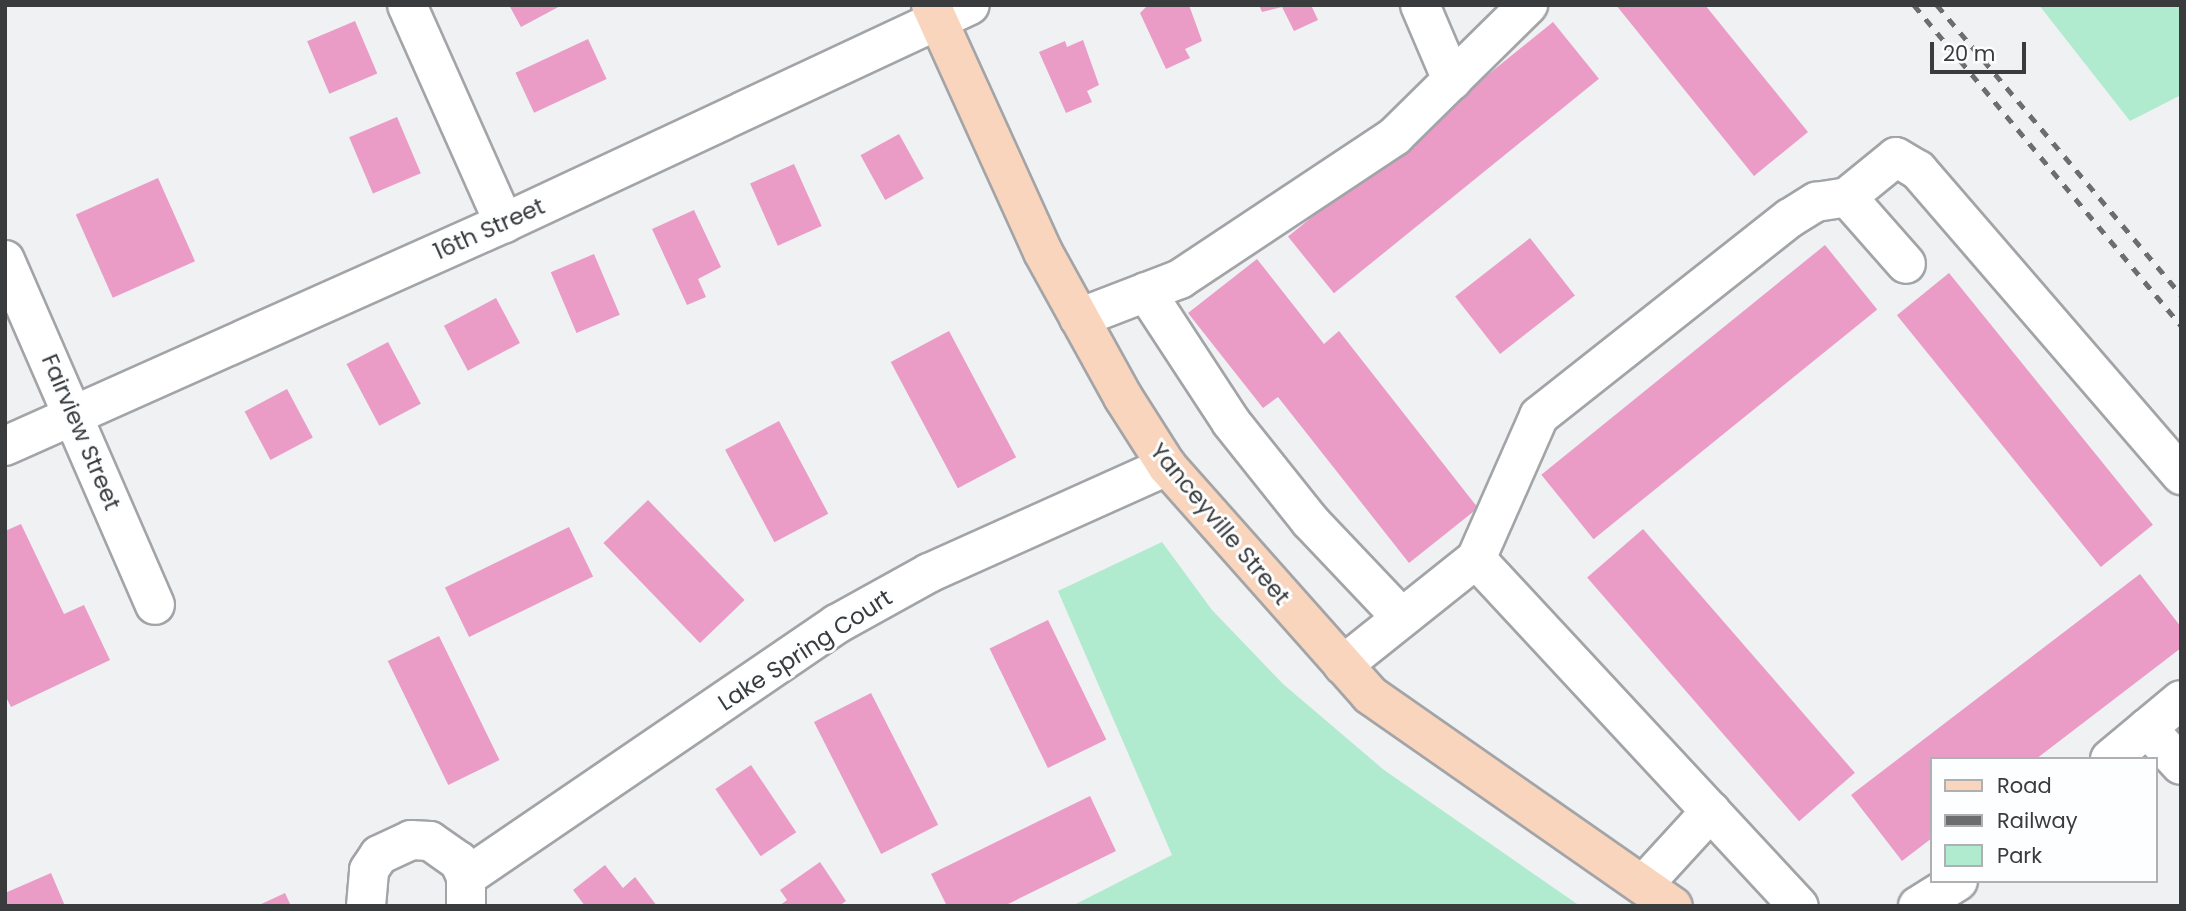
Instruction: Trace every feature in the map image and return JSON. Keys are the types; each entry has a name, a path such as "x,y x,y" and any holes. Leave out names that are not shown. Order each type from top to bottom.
{"main road":[{"name":"Yanceyville Street","path":"946,10 1042,253 1167,466 1370,695 1475,772 1658,895"}],"street":[{"path":"407,5 504,223"},
{"path":"1420,5 1452,79"},
{"path":"1079,318 1180,279 1395,136 1528,5"},
{"name":"16th Street","path":"5,446 504,223 946,10"},
{"path":"1343,665 1400,616 1476,559 1539,416 1790,218 1816,202 1847,197 1896,157 1918,170 2181,475"},
{"path":"1847,197 1906,264"},
{"name":"Fairview Street","path":"5,260 75,415 155,605"},
{"path":"1146,292 1231,422 1310,521 1400,616"},
{"name":"Lake Spring Court","path":"366,906 369,870 394,845 411,840 438,845 459,861 466,891 837,624 929,573 1167,466"},
{"path":"1476,559 1799,906"},
{"path":"2112,757 2181,700"},
{"path":"2147,728 2181,765"},
{"path":"1658,895 1711,811"},
{"path":"1918,906 1955,883"}],"green space":[{"path":"2039,5 2181,5 2181,95 2130,121"},
{"path":"1162,542 1212,610 1283,684 1384,770 1580,906 1072,906 1172,855 1058,591"}],"building":[{"path":"509,5 562,5 521,27"},
{"path":"1148,5 1189,5 1202,41 1185,49 1190,58 1166,69 1140,13"},
{"path":"1259,5 1311,5 1318,20 1294,31 1282,7 1262,12"},
{"path":"1616,5 1705,5 1808,132 1754,176"},
{"path":"355,21 377,73 329,94 307,41"},
{"path":"1553,22 1599,79 1334,293 1288,237"},
{"path":"588,39 607,79 534,113 515,73"},
{"path":"1083,40 1099,85 1087,91 1092,102 1066,113 1039,52 1065,41 1067,47"},
{"path":"397,117 421,173 373,193 349,137"},
{"path":"899,134 924,179 885,200 861,155"},
{"path":"794,164 822,226 778,246 750,184"},
{"path":"158,178 195,261 113,298 76,215"},
{"path":"694,210 721,267 698,279 706,297 687,305 652,229"},
{"path":"1530,238 1575,296 1500,354 1455,296"},
{"path":"1825,245 1877,310 1594,539 1541,475"},
{"path":"594,254 620,315 577,333 551,272"},
{"path":"1257,259 1324,344 1339,331 1478,508 1409,563 1278,397 1263,408 1188,313"},
{"path":"1949,273 2153,525 2101,567 1897,315"},
{"path":"496,298 520,343 468,371 444,326"},
{"path":"949,331 1016,457 958,488 891,362"},
{"path":"388,342 421,404 379,426 347,364"},
{"path":"287,389 313,438 270,460 245,412"},
{"path":"779,421 828,514 774,542 725,450"},
{"path":"648,500 745,600 700,643 603,543"},
{"path":"21,524 64,614 84,605 110,660 11,707 5,695 5,531"},
{"path":"569,527 593,576 469,637 445,587"},
{"path":"1643,529 1855,773 1799,821 1587,578"},
{"path":"2140,574 2181,627 2181,648 2039,757 1930,757 1930,840 1902,861 1851,795"},
{"path":"1048,620 1106,740 1048,768 990,648"},
{"path":"439,636 499,760 448,785 388,661"},
{"path":"871,693 938,825 881,854 814,722"},
{"path":"751,765 796,832 761,856 715,789"},
{"path":"1090,796 1116,851 1004,906 947,906 931,874"},
{"path":"820,862 846,901 839,906 779,906 787,900 780,890"},
{"path":"605,865 623,888 635,877 657,906 585,906 573,890"},
{"path":"51,873 65,906 5,906 5,893"},
{"path":"285,893 291,906 257,906"}],"railway":[{"path":"1914,5 2181,325"},
{"path":"1937,5 2181,295"}]}
